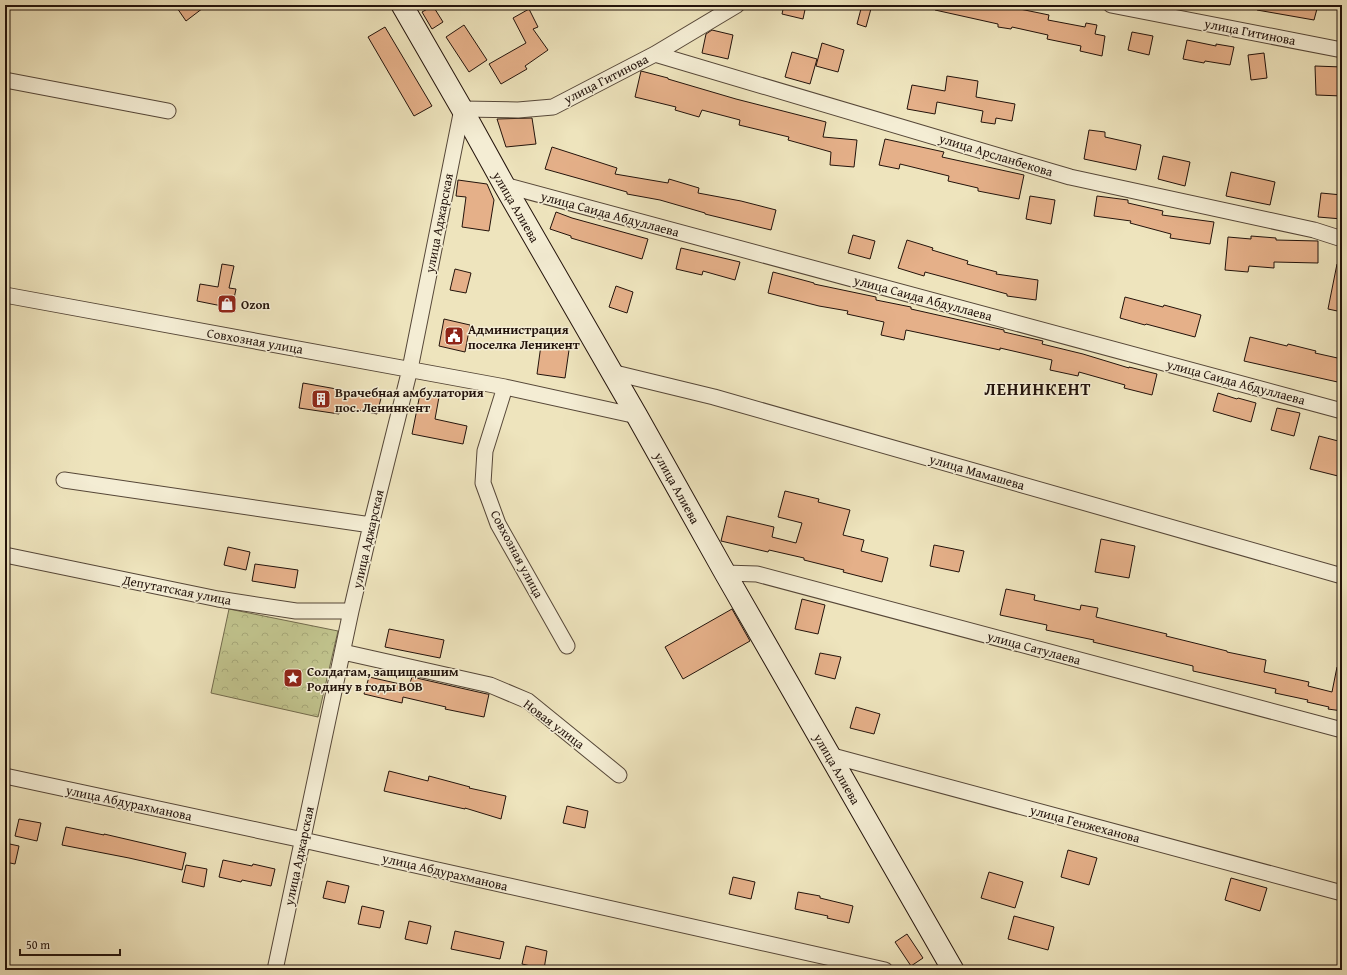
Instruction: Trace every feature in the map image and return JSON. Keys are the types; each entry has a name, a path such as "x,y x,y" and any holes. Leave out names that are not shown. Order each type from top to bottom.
{"street":[{"name":"улица Алиева","path":"402,5 637,416 724,573 953,970"},
{"name":"улица Гитинова","path":"462,109 518,110 553,107 655,54 736,5"},
{"name":"улица Гитинова","path":"1111,5 1342,50"},
{"name":"улица Арсланбекова","path":"655,54 1070,177 1314,230 1342,239"},
{"path":"5,80 168,111"},
{"name":"улица Аджарская","path":"275,970 351,611 410,369 462,109"},
{"name":"улица Саида Абдуллаева","path":"504,185 1342,411"},
{"name":"Совхозная улица","path":"5,295 505,387 637,416"},
{"name":"улица Мамашева","path":"611,372 714,397 1342,576"},
{"name":"Совхозная улица","path":"505,387 485,451 483,483 498,524 567,646"},
{"path":"64,480 371,525"},
{"name":"Депутатская улица","path":"5,555 218,599 296,611 351,611"},
{"name":"улица Сатулаева","path":"724,573 757,574 1342,730"},
{"name":"Новая улица","path":"343,652 490,685 528,701 619,775"},
{"name":"улица Генжеханова","path":"829,755 1342,893"},
{"name":"улица Абдурахманова","path":"5,776 303,840 885,970"}],"green space":[{"path":"229,609 338,631 318,717 211,693"}],"building":[{"path":"175,5 207,5 186,21"},
{"path":"784,5 806,5 803,19 782,14"},
{"path":"862,5 872,5 866,27 857,24"},
{"path":"936,5 1016,5 1015,8 1049,15 1048,20 1085,27 1086,23 1097,25 1095,34 1105,36 1102,56 1080,51 1081,46 1047,39 1048,35 1012,27 1011,29 998,27 998,24 935,10"},
{"path":"1257,5 1318,5 1314,20 1257,10"},
{"path":"433,6 443,22 432,29 422,12"},
{"path":"529,9 538,27 533,29 548,50 525,66 527,69 501,84 489,64 526,43 513,18"},
{"path":"464,25 487,60 469,72 446,37"},
{"path":"385,27 432,106 414,116 368,37"},
{"path":"712,30 733,35 728,59 702,53 706,34"},
{"path":"1132,32 1153,36 1149,55 1128,50"},
{"path":"1187,40 1216,46 1216,44 1234,47 1230,65 1205,61 1204,63 1183,59"},
{"path":"822,43 844,50 838,72 816,66"},
{"path":"792,52 817,59 810,84 785,77"},
{"path":"1264,53 1267,78 1251,80 1248,55"},
{"path":"1315,66 1342,67 1342,96 1316,95"},
{"path":"641,71 736,99 826,122 823,137 857,140 854,167 830,165 831,152 788,140 789,137 739,125 740,120 702,110 699,117 675,110 676,107 635,97"},
{"path":"947,76 978,81 976,97 1015,104 1012,121 996,118 995,124 981,122 983,111 937,102 935,114 907,109 912,85 945,91"},
{"path":"532,118 536,144 506,147 497,119"},
{"path":"1089,130 1105,132 1105,137 1141,145 1136,170 1084,159"},
{"path":"885,139 944,152 942,157 1024,175 1019,199 978,191 978,188 948,181 949,176 900,164 899,169 879,165"},
{"path":"552,147 617,168 615,174 668,183 669,179 699,188 698,193 741,201 776,210 771,230 705,214 660,200 627,194 627,192 545,169"},
{"path":"1163,156 1190,162 1185,186 1158,179"},
{"path":"1231,172 1275,182 1270,205 1226,196"},
{"path":"458,180 487,184 494,200 489,231 462,227 466,197 456,196"},
{"path":"1321,193 1342,195 1342,219 1318,217"},
{"path":"1030,196 1055,200 1051,224 1026,219"},
{"path":"1097,196 1128,200 1128,203 1163,211 1162,215 1214,222 1210,244 1170,238 1171,234 1130,223 1131,221 1094,216"},
{"path":"556,212 572,218 648,239 642,259 571,238 571,236 550,229"},
{"path":"853,235 875,241 870,259 848,253"},
{"path":"1251,236 1276,238 1276,240 1318,241 1318,263 1274,262 1274,268 1249,266 1248,272 1225,270 1228,237 1251,239"},
{"path":"907,240 933,248 932,250 968,261 967,264 997,272 996,274 1038,280 1036,300 1007,296 1007,294 925,272 924,276 898,268"},
{"path":"681,248 740,262 735,280 703,271 702,275 676,269"},
{"path":"222,264 234,266 229,288 236,289 232,308 197,301 200,284 218,287"},
{"path":"1337,264 1342,265 1342,312 1328,309"},
{"path":"455,269 471,273 466,293 450,290"},
{"path":"773,272 814,284 876,297 876,300 911,307 911,309 1004,330 1004,332 1043,341 1042,344 1083,354 1129,368 1157,374 1152,395 1124,388 1125,385 1079,372 1078,376 1050,370 1052,360 1000,348 1000,350 906,330 904,340 881,335 884,322 847,314 848,311 819,306 768,293"},
{"path":"616,286 633,292 627,313 609,307"},
{"path":"1125,297 1163,307 1164,305 1201,315 1195,337 1120,318"},
{"name":"Администрация поселка Леникент","path":"444,319 470,325 465,352 439,346"},
{"path":"1250,337 1287,346 1288,344 1316,351 1315,353 1342,359 1342,383 1244,361"},
{"path":"541,345 569,350 565,378 537,374"},
{"name":"Врачебная амбулатория пос. Ленинкент","path":"303,383 342,390 341,396 366,392 376,394 381,398 377,414 340,406 339,414 299,408"},
{"path":"1218,393 1256,403 1251,422 1213,411"},
{"path":"420,394 439,397 435,419 467,426 463,444 412,434"},
{"path":"1277,408 1300,413 1294,436 1271,430"},
{"path":"1319,436 1342,442 1342,477 1310,469"},
{"path":"785,491 819,499 818,502 850,510 843,535 864,540 861,551 888,558 882,582 843,572 844,570 804,560 804,558 769,550 768,552 721,541 727,516 774,527 772,537 796,543 802,523 778,517"},
{"path":"1101,539 1135,546 1129,578 1095,572"},
{"path":"934,545 964,551 959,572 930,566"},
{"path":"228,547 250,552 246,570 224,565"},
{"path":"255,564 298,570 295,588 252,581"},
{"path":"1006,589 1035,595 1034,600 1080,610 1081,605 1098,608 1096,617 1167,634 1166,636 1227,652 1266,660 1264,672 1309,682 1308,686 1332,692 1337,667 1342,667 1342,711 1328,709 1329,707 1307,702 1308,700 1275,693 1276,689 1193,671 1193,666 1093,642 1094,640 1046,630 1047,625 1000,615"},
{"path":"802,599 825,605 818,634 795,629"},
{"path":"732,609 750,641 683,679 665,647"},
{"path":"389,629 444,640 440,658 385,647"},
{"path":"820,653 841,657 835,679 815,674"},
{"path":"369,677 409,686 412,677 489,694 484,717 445,709 446,707 403,697 402,703 364,694"},
{"path":"856,707 880,714 874,734 850,728"},
{"path":"389,771 428,781 429,776 470,787 469,788 506,796 501,819 465,808 384,791"},
{"path":"567,806 588,811 585,828 563,823"},
{"path":"19,819 41,823 37,841 15,836"},
{"path":"66,827 104,834 186,853 182,870 62,845"},
{"path":"5,843 19,846 15,864 5,862"},
{"path":"1068,850 1097,858 1089,885 1061,877"},
{"path":"223,860 275,869 271,886 219,877"},
{"path":"186,865 207,869 204,887 182,882"},
{"path":"989,872 1023,882 1015,908 981,898"},
{"path":"733,877 755,882 751,899 729,894"},
{"path":"1231,878 1267,888 1260,911 1225,900"},
{"path":"327,881 349,886 345,903 323,898"},
{"path":"798,892 820,896 820,898 853,906 849,923 827,918 828,916 795,909"},
{"path":"362,906 384,911 380,928 358,924"},
{"path":"1014,916 1054,927 1048,950 1008,939"},
{"path":"409,921 431,926 427,944 405,939"},
{"path":"455,931 504,942 500,959 451,949"},
{"path":"907,934 923,958 911,966 895,942"},
{"path":"526,946 547,951 544,969 522,964"}],"place":[{"name":"Ozon","path":"227,304"},
{"name":"Администрация поселка Леникент","path":"454,336"},
{"name":"Врачебная амбулатория пос. Ленинкент","path":"321,399"},
{"name":"Солдатам, защищавшим Родину в годы ВОВ","path":"293,678"}],"district":[{"name":"ЛЕНИНКЕНТ","path":"1038,388"}]}
